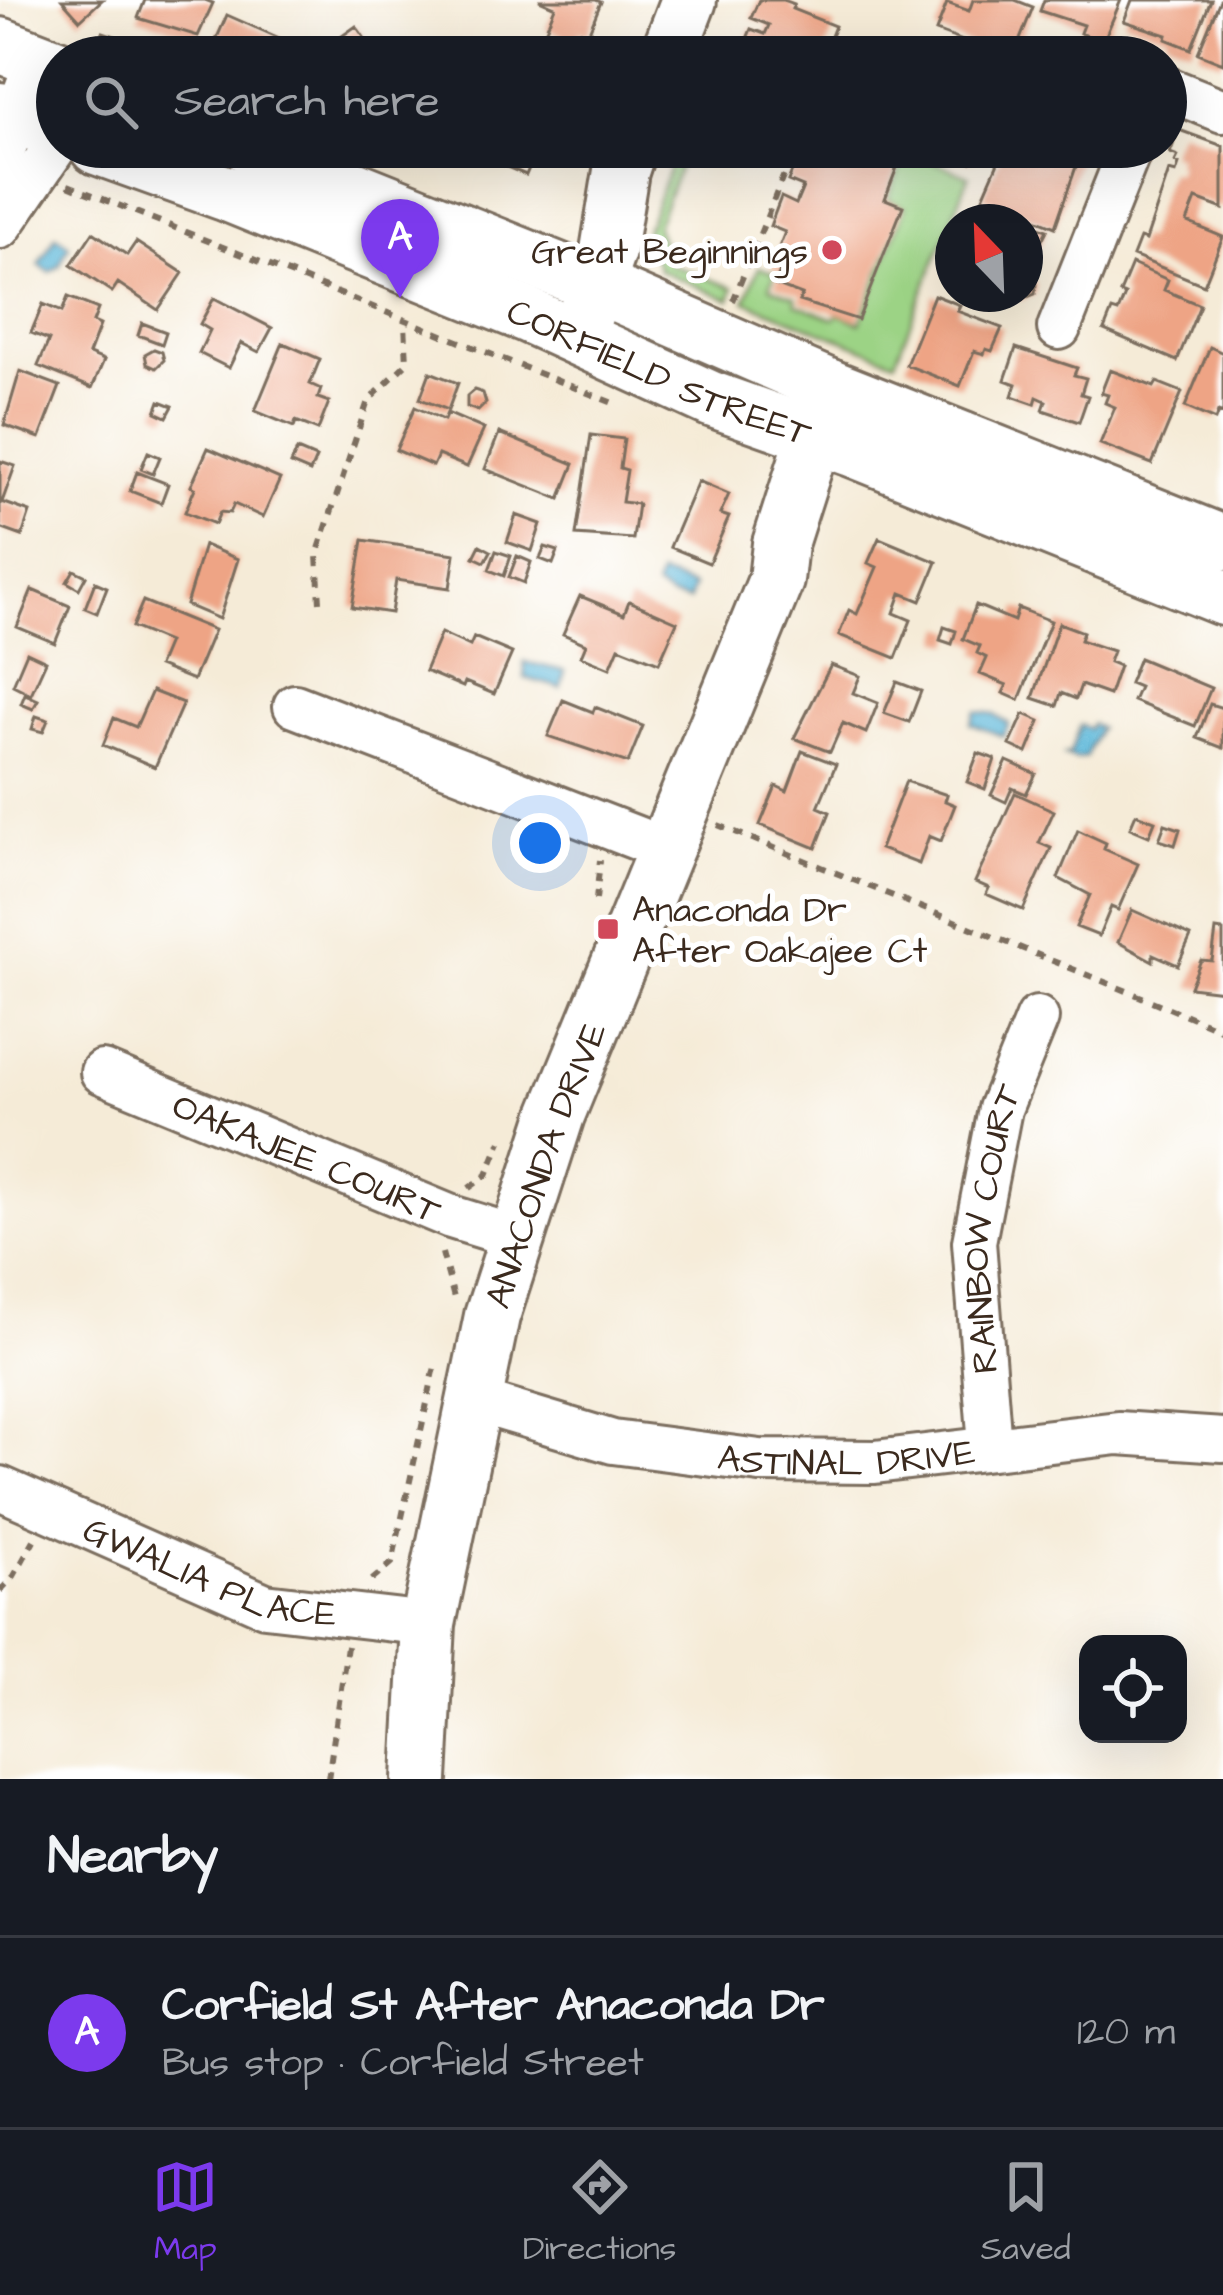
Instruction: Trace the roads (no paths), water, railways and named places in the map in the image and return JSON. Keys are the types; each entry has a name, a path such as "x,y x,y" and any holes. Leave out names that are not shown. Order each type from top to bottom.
{"main road":[{"path":"675,36 689,0"},
{"name":"CORFIELD STREET","path":"155,168 537,291 598,286 841,418 1223,598"},
{"name":"CORFIELD STREET","path":"292,168 537,291 576,336 711,399 841,418 1223,543"},
{"path":"537,291 619,168"},
{"path":"576,336 608,251 623,168"},
{"name":"ANACONDA DRIVE","path":"420,1779 428,1624 492,1316 516,1237 557,1115 776,580 798,557 828,506 841,418"}],"street":[{"path":"0,227 33,135 31,57"},
{"path":"1187,96 1223,111"},
{"path":"0,195 2,158 33,135"},
{"path":"1059,328 1124,168"},
{"path":"296,706 609,826 673,830"},
{"name":"RAINBOW COURT","path":"990,1446 974,1242 1000,1108 1037,1018"},
{"name":"OAKAJEE COURT","path":"102,1072 451,1217 516,1237"},
{"name":"ASTINAL DRIVE","path":"473,1400 613,1442 760,1461 875,1462 1118,1433 1223,1441"},
{"name":"GWALIA PLACE","path":"0,1488 265,1605 428,1624"}],"water":[{"path":"56,236 69,245 59,266 50,272 39,265"},
{"path":"660,575 693,587 689,601 655,587"},
{"path":"524,662 565,671 561,688 525,678"},
{"path":"976,711 994,714 1009,724 1003,736 971,724"},
{"path":"1092,724 1099,728 1086,757 1065,755 1080,725 1089,729"}],"place":[{"name":"Great Beginnings","path":"832,250"},
{"name":"Corfield St After Anaconda Dr","path":"400,298"},
{"name":"Anaconda Dr After Oakajee Ct","path":"608,929"}]}
